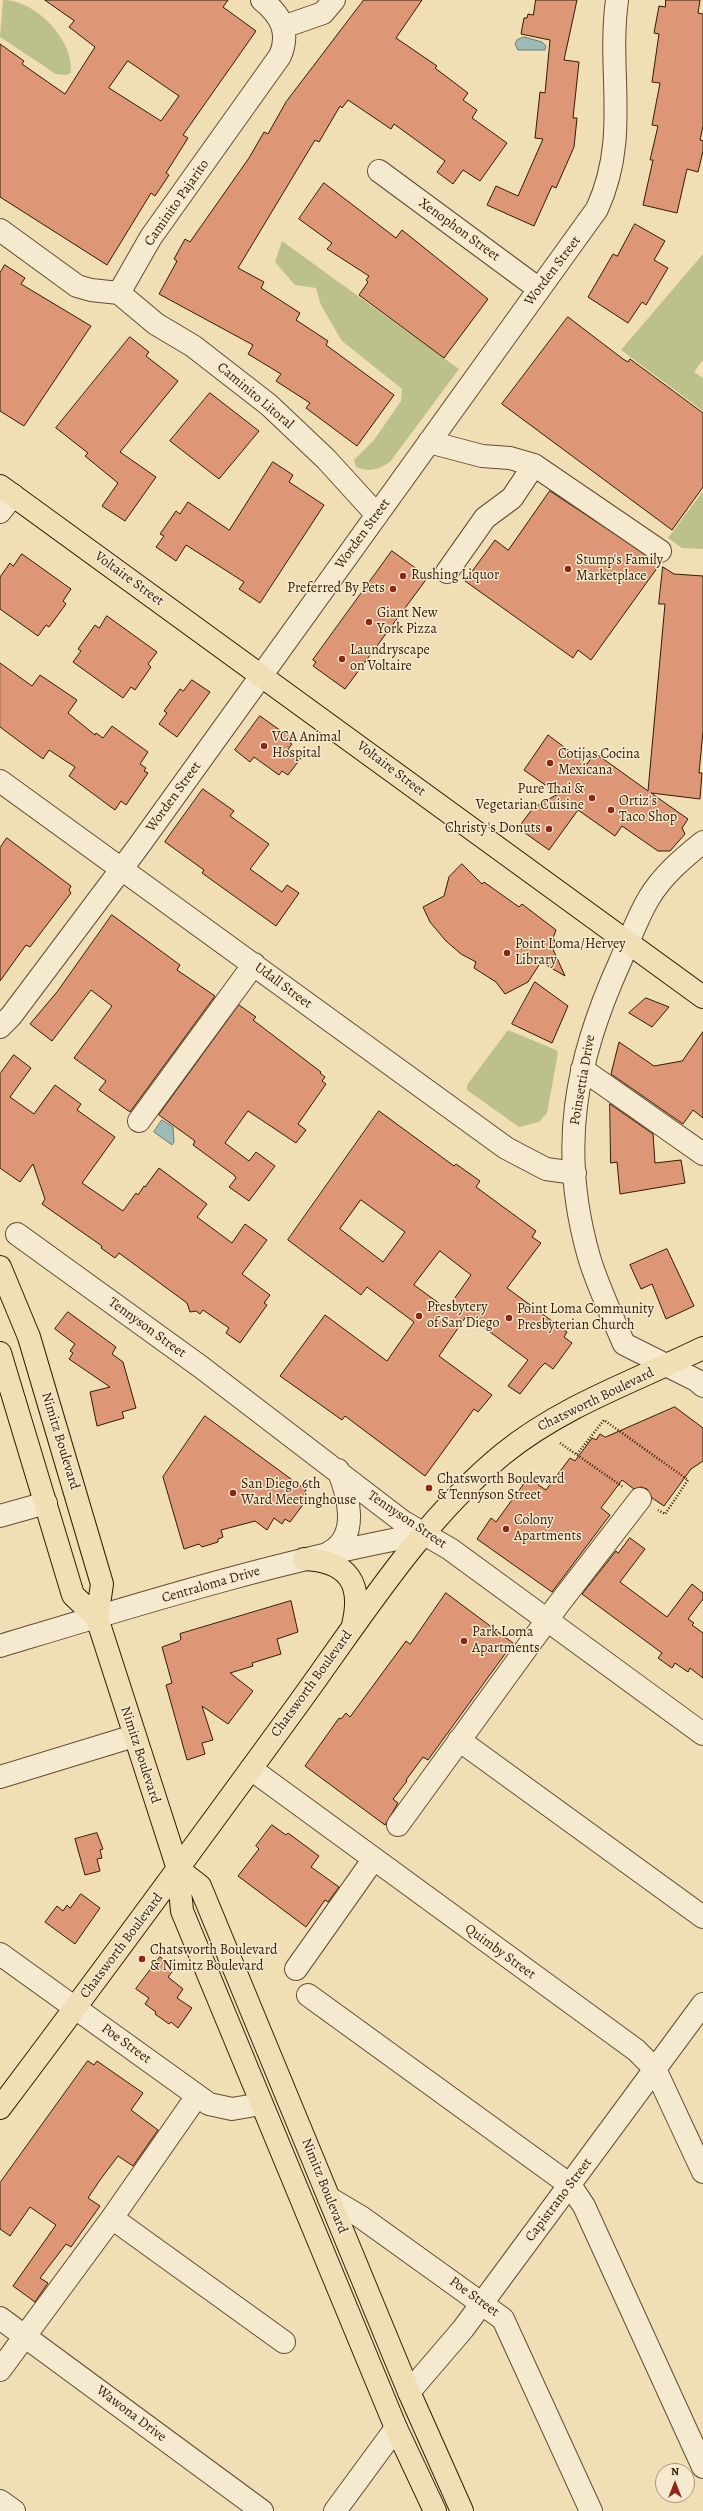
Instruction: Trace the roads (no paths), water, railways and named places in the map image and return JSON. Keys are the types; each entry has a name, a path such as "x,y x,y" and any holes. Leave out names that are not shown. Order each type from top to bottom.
{"main road":[{"name":"Voltaire Street","path":"4,498 261,675 703,997"},
{"name":"Nimitz Boulevard","path":"0,1267 29,1337 102,1584 97,1618 178,1869 182,1911 396,2428 435,2511"},
{"name":"Chatsworth Boulevard","path":"0,2108 178,1869 352,1629 424,1534 482,1473 533,1431 564,1413 703,1348"},
{"name":"Nimitz Boulevard","path":"0,1353 5,1383 46,1503 73,1595 97,1618"},
{"path":"304,1559 328,1562 338,1568 351,1580 356,1590 358,1602 352,1629"},
{"name":"Nimitz Boulevard","path":"178,1869 200,1886 409,2392 462,2511"}],"street":[{"name":"Caminito Pajarito","path":"119,293 151,237 276,65 284,48 283,27 277,14 262,0"},
{"path":"283,27 323,13 334,0"},
{"name":"Worden Street","path":"0,1026 11,1016 122,868 590,220 610,176 616,135 614,23 617,0"},
{"name":"Xenophon Street","path":"379,170 539,289"},
{"path":"0,230 77,286 91,290 119,293"},
{"name":"Caminito Litoral","path":"119,293 156,324 193,346 269,405 326,459 377,515"},
{"path":"429,442 482,456 510,458 534,465 660,551"},
{"path":"447,572 485,518 512,498 534,465"},
{"name":"Udall Street","path":"0,781 122,868 506,1148 546,1169 574,1173"},
{"name":"Poinsettia Drive","path":"667,1365 624,1344 589,1256 574,1173 574,1122 582,1069 603,999 629,942 653,892 667,874 703,842"},
{"path":"139,1121 254,964"},
{"path":"582,1069 703,1154"},
{"name":"Tennyson Street","path":"17,1234 201,1367 397,1516 450,1549 703,1734"},
{"path":"667,1365 703,1386"},
{"path":"330,1552 337,1548 344,1537 349,1518 347,1492 338,1470"},
{"path":"398,1825 548,1620 640,1499"},
{"path":"0,1516 46,1503"},
{"name":"Centraloma Drive","path":"0,1646 330,1552 424,1534"},
{"path":"0,1777 134,1736"},
{"path":"459,1740 703,1917"},
{"name":"Quimby Street","path":"251,1769 373,1860 636,2050 655,2069 703,2172"},
{"path":"296,1969 373,1860"},
{"name":"Poe Street","path":"0,1954 76,2007 197,2096 216,2107 232,2109 261,2104"},
{"path":"308,1995 570,2186 584,2206 703,2466"},
{"name":"Capistrano Street","path":"409,2392 482,2303 570,2186 703,2004"},
{"path":"0,2370 112,2218 197,2096"},
{"name":"Poe Street","path":"329,2198 362,2217 503,2319 591,2511"},
{"path":"112,2218 284,2342"},
{"name":"Wawona Drive","path":"0,2318 262,2511"},
{"path":"335,2511 396,2428"},
{"path":"0,2501 14,2511"}],"water":[{"path":"524,37 542,42 546,46 545,50 518,50 515,44 517,40"},
{"path":"162,1120 173,1127 174,1142 172,1145 154,1132"}],"place":[{"name":"Stump's Family Marketplace","path":"568,569"},
{"name":"Rushing Liquor","path":"403,576"},
{"name":"Preferred By Pets","path":"393,589"},
{"name":"Giant New York Pizza","path":"369,622"},
{"name":"Laundryscape on Voltaire","path":"342,659"},
{"name":"VCA Animal Hospital","path":"264,746"},
{"name":"Cotijas Cocina Mexicana","path":"550,763"},
{"name":"Pure Thai & Vegetarian Cuisine","path":"592,798"},
{"name":"Ortiz's Taco Shop","path":"611,810"},
{"name":"Christy's Donuts","path":"549,829"},
{"name":"Point Loma/Hervey Library","path":"507,953"},
{"name":"Presbytery of San Diego","path":"419,1316"},
{"name":"Point Loma Community Presbyterian Church","path":"509,1318"},
{"name":"Chatsworth Boulevard & Tennyson Street","path":"429,1488"},
{"name":"San Diego 6th Ward Meetinghouse","path":"233,1493"},
{"name":"Colony Apartments","path":"506,1529"},
{"name":"Park Loma Apartments","path":"464,1641"},
{"name":"Chatsworth Boulevard & Nimitz Boulevard","path":"142,1959"}]}
